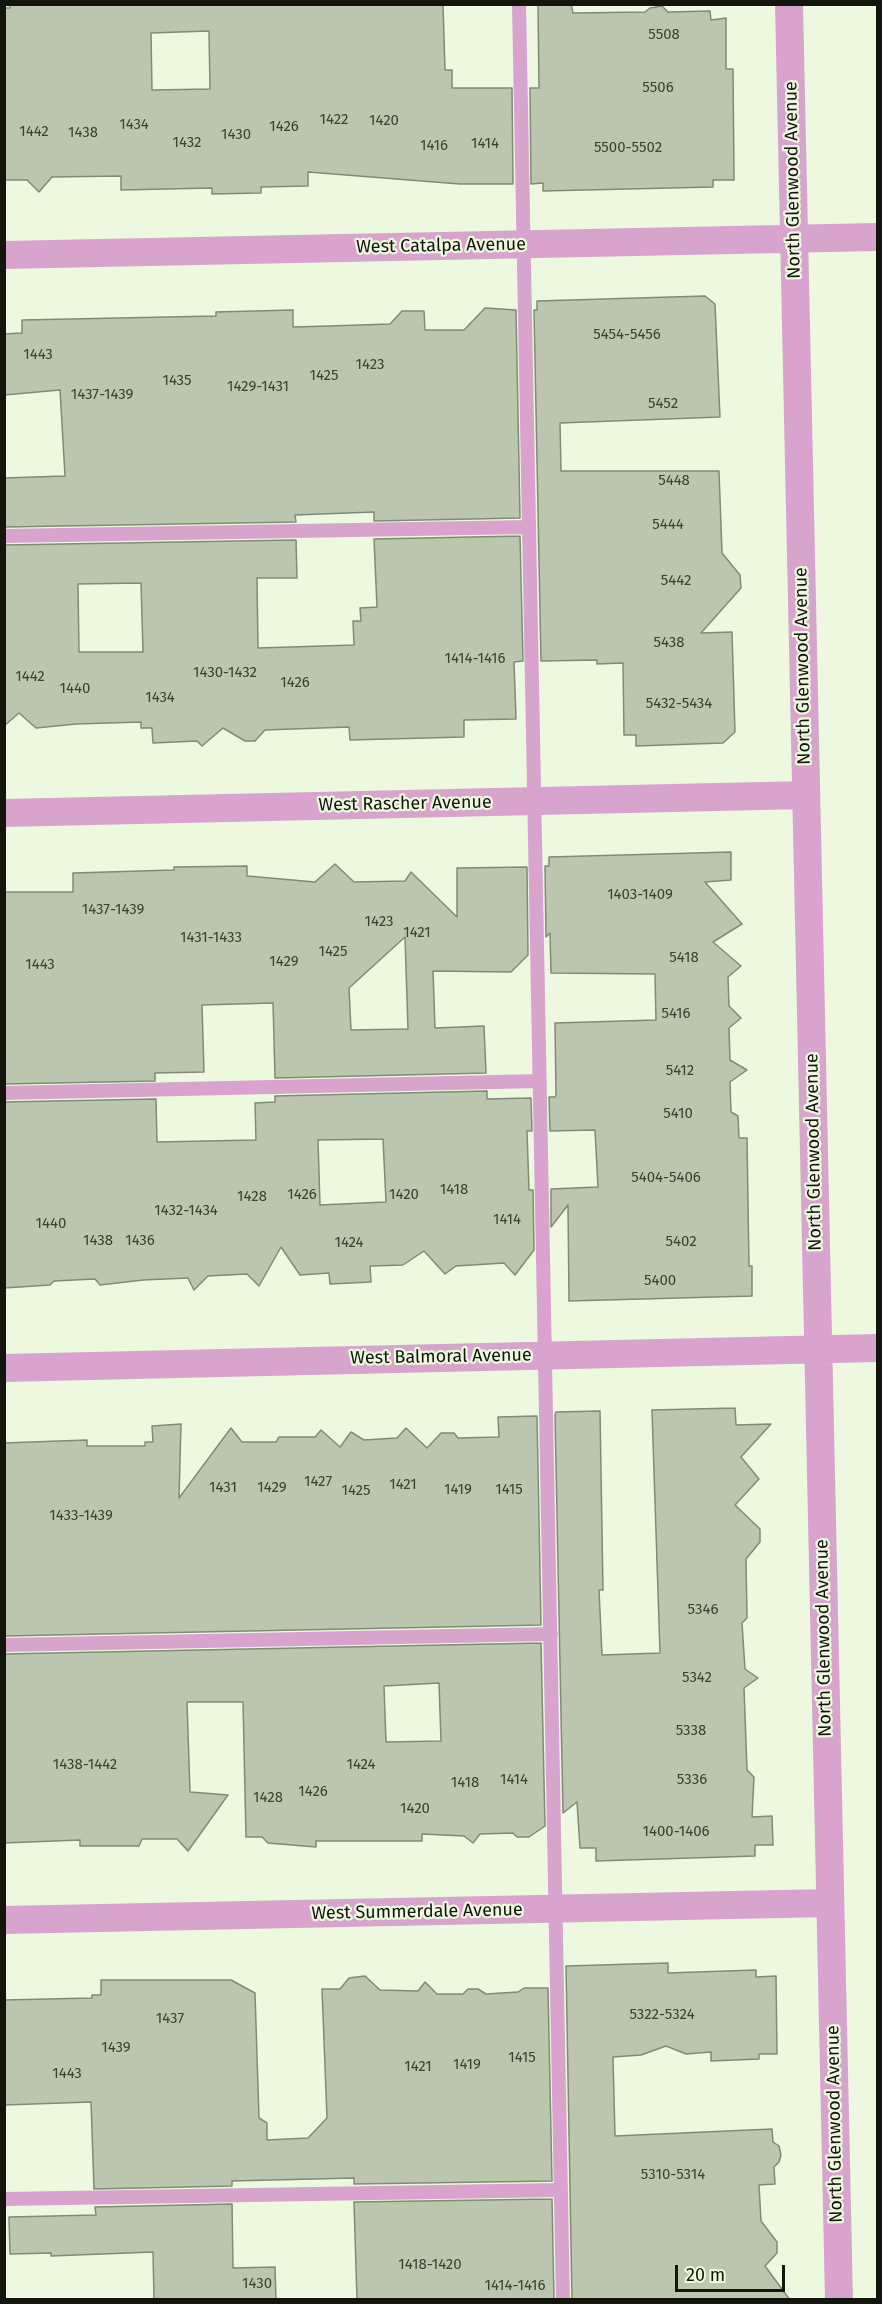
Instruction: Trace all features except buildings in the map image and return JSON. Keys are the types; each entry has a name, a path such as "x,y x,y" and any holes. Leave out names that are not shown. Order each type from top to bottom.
{"street":[{"name":"North Glenwood Avenue","path":"789,4 838,2300"},
{"name":"West Catalpa Avenue","path":"4,255 878,237"},
{"name":"West Rascher Avenue","path":"4,813 806,795"},
{"name":"West Balmoral Avenue","path":"4,1368 878,1348"},
{"name":"West Summerdale Avenue","path":"4,1920 830,1903"}],"lane":[{"path":"519,4 563,2300"},
{"path":"4,537 529,527"},
{"path":"4,1093 540,1081"},
{"path":"4,1645 551,1634"},
{"path":"4,2199 561,2190"}]}
